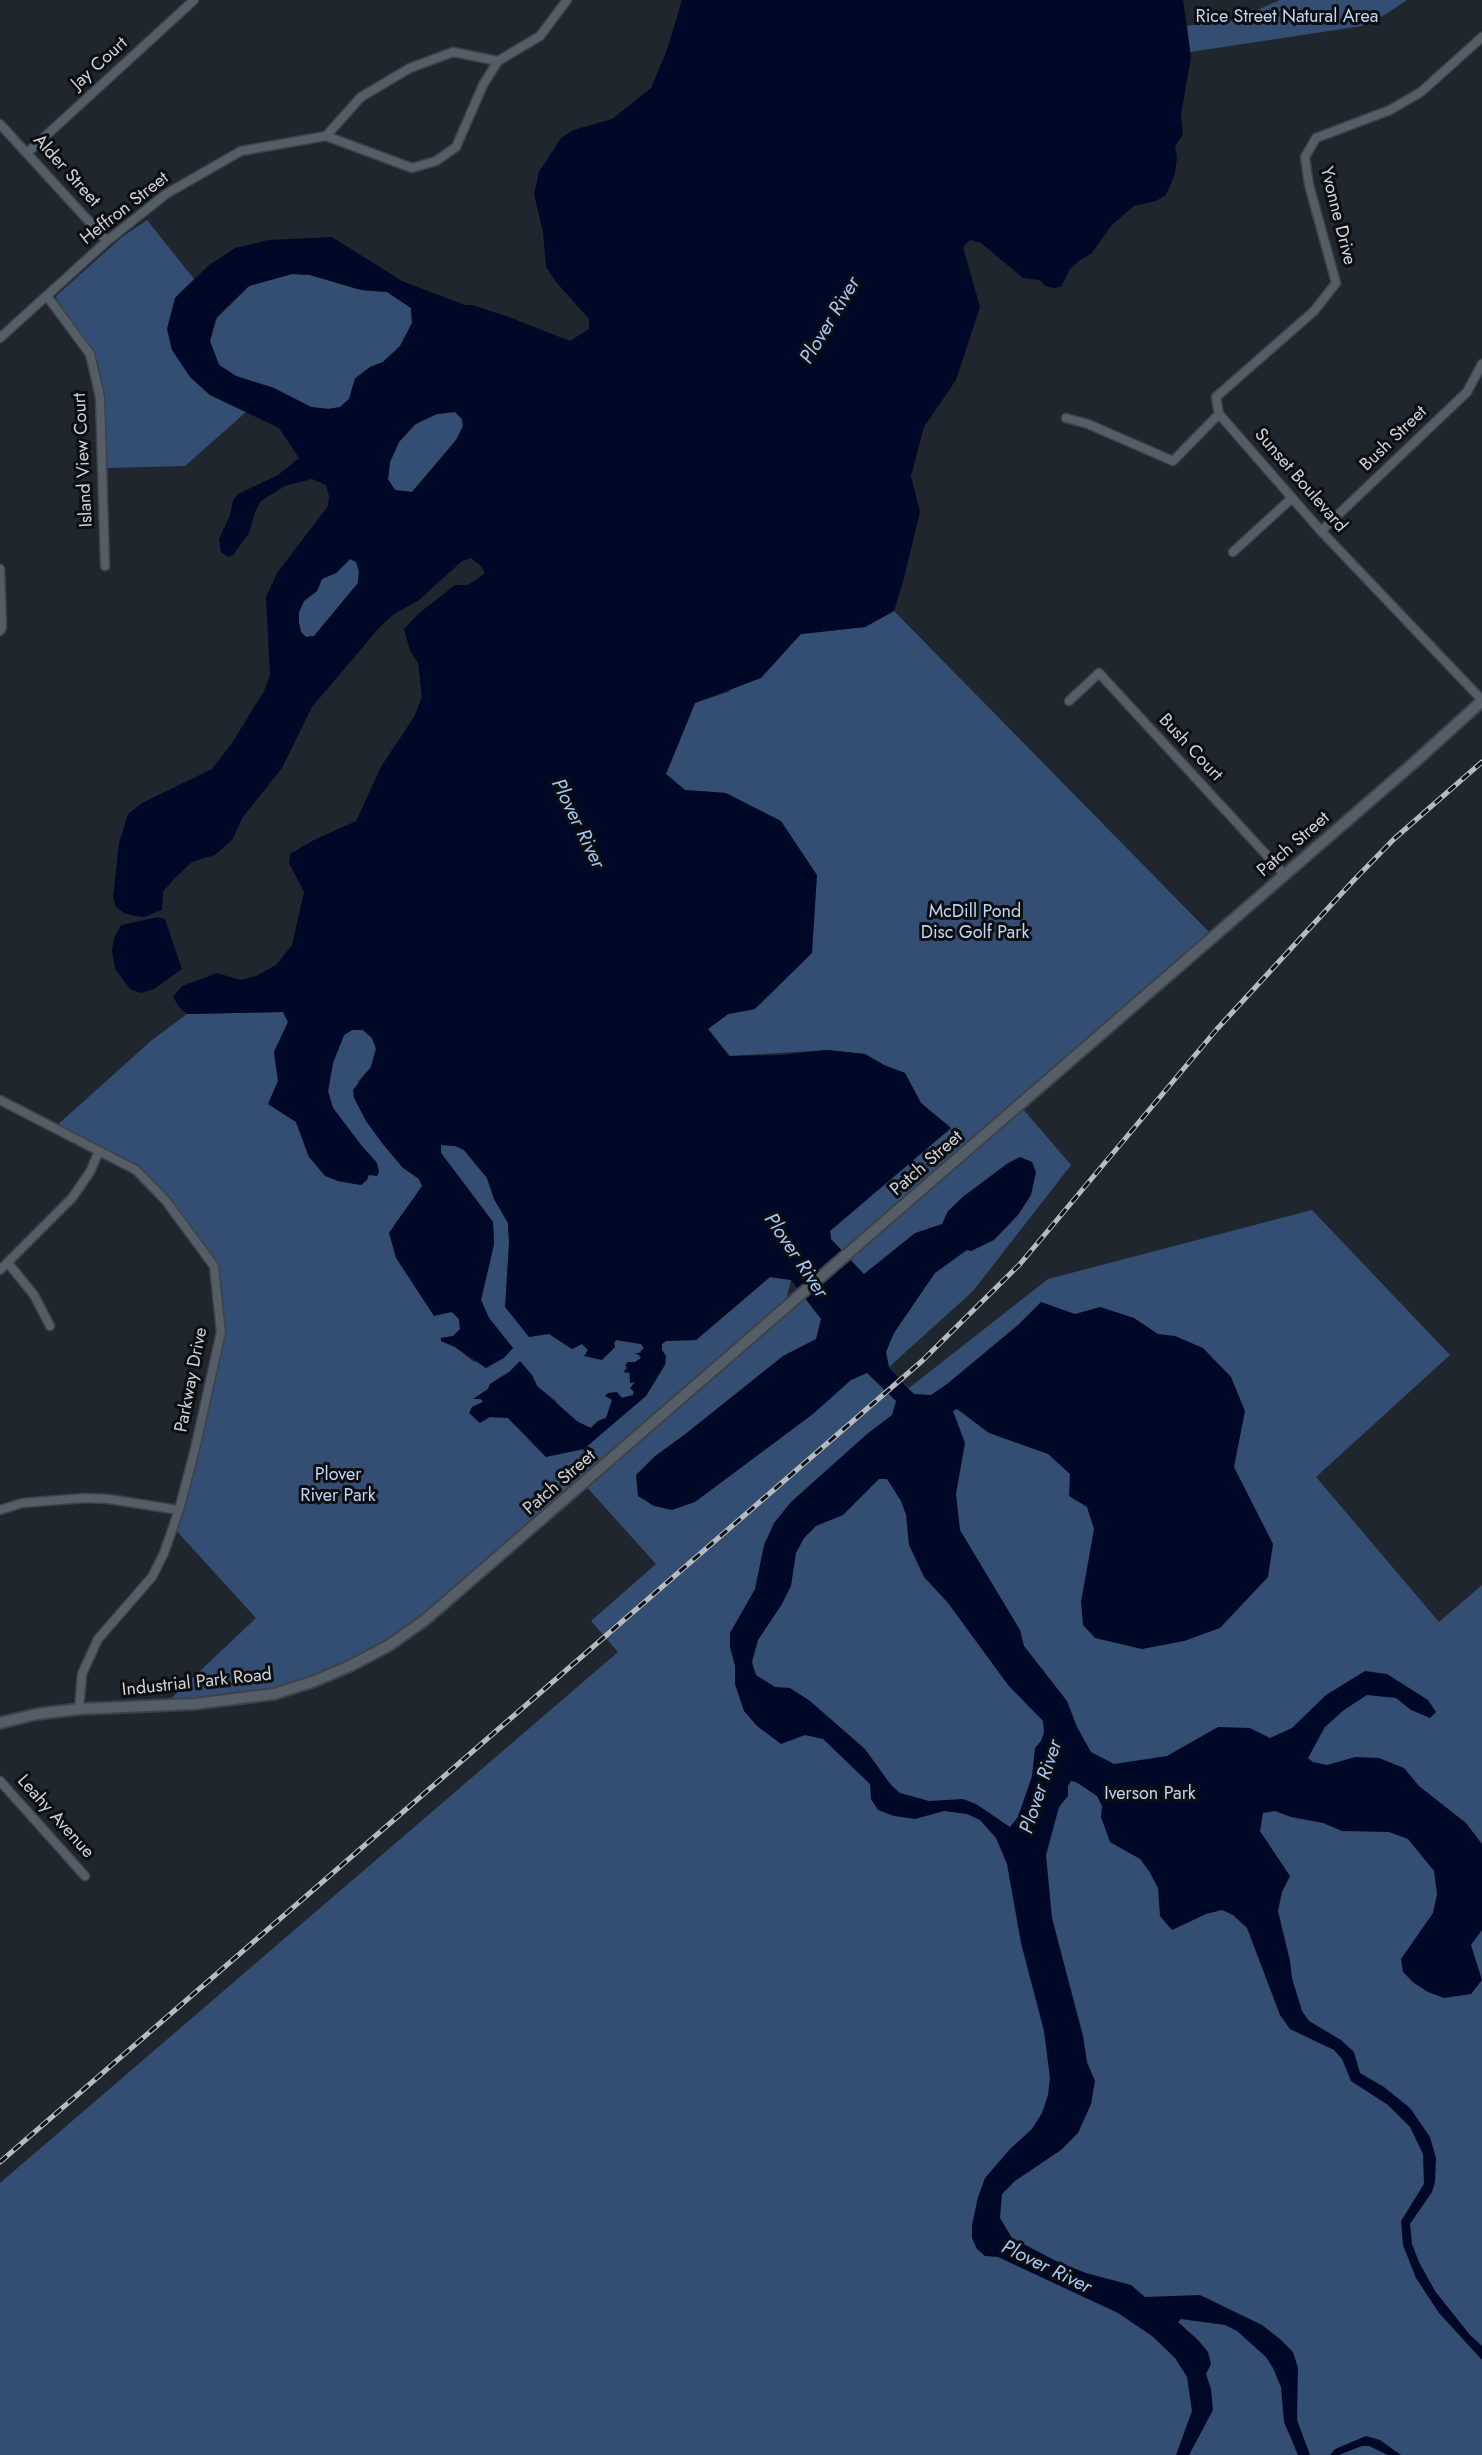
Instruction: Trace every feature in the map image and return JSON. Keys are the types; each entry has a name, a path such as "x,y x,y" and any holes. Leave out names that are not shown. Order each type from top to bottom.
{"street":[{"name":"Jay Court","path":"27,153 194,0"},
{"path":"498,61 453,52 410,68 361,97 326,136 412,168 436,161 456,147 483,85 498,61 540,36 567,0"},
{"name":"Yvonne Drive","path":"1219,414 1216,397 1314,311 1336,283 1310,185 1305,157 1316,138 1389,110 1421,92 1482,37"},
{"name":"Alder Street","path":"0,124 107,241"},
{"name":"Heffron Street","path":"0,338 107,241 166,194 241,151 326,136"},
{"name":"Island View Court","path":"47,296 90,354 100,397 105,566"},
{"name":"Bush Street","path":"1321,531 1467,392 1482,364"},
{"path":"1066,418 1088,424 1173,461 1219,414"},
{"name":"Sunset Boulevard","path":"1219,414 1321,531 1482,700"},
{"path":"1233,552 1292,498"},
{"path":"0,569 2,627 0,631"},
{"name":"Bush Court","path":"1069,701 1100,673 1285,875"},
{"name":"Patch Street","path":"388,1646 425,1620 1416,761 1482,700"},
{"name":"Parkway Drive","path":"0,1100 136,1170 181,1219 214,1266 221,1332 195,1449 178,1510 164,1553 152,1577 98,1639 82,1674 79,1709"},
{"path":"0,1270 72,1198 90,1172 99,1151"},
{"path":"8,1263 34,1295 50,1326"},
{"path":"0,1510 22,1503 85,1498 108,1499 178,1510"},
{"name":"Industrial Park Road","path":"0,1723 37,1714 79,1709 194,1704 274,1694 331,1674 388,1646"},
{"name":"Leahy Avenue","path":"0,1780 85,1876"}],"green space":[{"name":"Rice Street Natural Area","path":"1280,0 1407,0 1362,26 1190,52 1187,26 1239,18"},
{"path":"147,220 194,279 175,298 190,377 210,395 246,412 185,466 107,468 98,362 79,331 58,306 56,296 122,237"},
{"path":"292,274 310,275 361,290 387,292 411,308 412,323 400,346 383,362 370,367 355,378 349,399 340,407 328,409 311,407 274,388 236,376 219,365 210,341 217,318 249,286"},
{"path":"455,412 462,419 463,426 456,440 412,492 395,490 388,479 390,462 399,442 415,425 436,414"},
{"path":"350,559 356,562 359,571 358,583 314,636 306,637 301,632 299,623 299,612 304,601 317,591 322,579 336,573"},
{"path":"894,611 1210,933 1016,1101 1071,1165 973,1291 889,1367 909,1388 1048,1279 1312,1210 1450,1355 1316,1477 1439,1622 1482,1585 1482,2455 0,2455 0,2183 618,1652 591,1621 656,1564 584,1484 388,1646 274,1694 163,1706 256,1618 173,1527 221,1332 214,1266 136,1170 54,1128 152,1040 187,1014 283,1012 288,1022 274,1052 278,1081 268,1104 296,1122 309,1157 338,1181 361,1185 377,1163 333,1108 328,1091 333,1063 344,1035 352,1030 363,1030 372,1038 376,1048 371,1067 358,1081 402,1167 419,1179 423,1186 394,1225 459,1319 460,1329 453,1336 441,1338 441,1341 455,1347 474,1362 513,1348 489,1318 481,1300 494,1244 493,1222 441,1153 440,1145 455,1146 464,1150 487,1178 494,1199 508,1223 509,1242 549,1334 572,1349 582,1343 588,1350 585,1356 610,1352 615,1347 616,1340 641,1344 644,1348 637,1354 641,1358 635,1362 628,1362 624,1372 629,1372 630,1383 635,1382 633,1395 612,1400 606,1418 590,1428 578,1422 561,1408 555,1400 537,1386 532,1375 509,1372 490,1384 488,1389 474,1399 481,1399 483,1402 472,1407 490,1417 508,1418 546,1457 646,1396 666,1357 662,1344 666,1341 696,1340 770,1277 791,1280 786,1301 929,1176 842,1251 831,1239 830,1231 951,1128 921,1103 905,1073 865,1054 827,1050 730,1056 708,1029 728,1014 755,1009 726,793 685,790 666,774 695,703 728,692 781,654 801,634 865,627"}],"water":[{"name":"Plover River","path":"682,0 1183,0 1191,57 1181,115 1183,135 1175,146 1177,157 1175,174 1166,195 1156,201 1134,206 1112,225 1091,254 1070,269 1061,287 1053,288 1045,286 1040,280 1023,278 981,243 970,240 963,247 980,307 956,380 924,427 911,476 920,512 894,611 865,627 801,634 761,678 695,703 666,774 685,790 726,793 781,821 817,875 812,953 755,1009 728,1014 708,1029 729,1056 781,1055 827,1050 865,1054 905,1073 921,1103 951,1128 830,1231 831,1239 864,1274 915,1233 942,1224 948,1211 964,1196 1008,1163 1020,1157 1032,1162 1036,1172 1031,1195 1018,1215 994,1240 971,1251 967,1250 935,1273 894,1333 886,1352 889,1367 908,1388 914,1394 931,1395 1018,1325 1041,1302 1075,1314 1100,1307 1134,1318 1158,1334 1175,1336 1203,1348 1231,1377 1245,1411 1234,1467 1273,1544 1268,1577 1220,1628 1184,1641 1142,1649 1095,1638 1083,1625 1081,1602 1094,1529 1087,1507 1069,1496 1070,1474 1048,1454 989,1433 957,1409 953,1411 965,1443 956,1494 960,1530 1020,1630 1024,1646 1067,1701 1077,1727 1091,1752 1114,1764 1167,1756 1218,1727 1250,1728 1270,1738 1292,1728 1326,1695 1365,1671 1387,1674 1428,1700 1436,1712 1430,1718 1411,1710 1396,1698 1367,1695 1344,1710 1325,1727 1308,1758 1313,1762 1327,1765 1355,1757 1379,1758 1404,1768 1419,1786 1466,1823 1482,1844 1482,1930 1471,1945 1482,1980 1471,1994 1444,1998 1428,1992 1403,1972 1401,1959 1433,1913 1437,1894 1434,1871 1408,1839 1389,1832 1342,1831 1323,1823 1291,1817 1275,1811 1263,1813 1260,1831 1290,1876 1282,1892 1278,1911 1292,1978 1302,2011 1309,2021 1341,2040 1354,2052 1360,2073 1384,2087 1410,2108 1430,2137 1436,2158 1435,2182 1432,2192 1410,2224 1412,2244 1435,2291 1470,2335 1482,2346 1482,2360 1439,2313 1416,2278 1403,2245 1401,2221 1424,2184 1423,2154 1410,2127 1388,2105 1351,2081 1342,2059 1334,2050 1290,2029 1280,2015 1247,1928 1233,1915 1222,1910 1206,1914 1172,1930 1160,1916 1158,1888 1149,1871 1140,1859 1110,1842 1101,1817 1102,1806 1097,1796 1076,1782 1071,1781 1068,1786 1068,1796 1059,1807 1046,1855 1052,1918 1083,2036 1087,2062 1095,2081 1091,2104 1078,2133 1061,2150 1015,2181 1002,2194 1000,2218 1012,2238 1058,2262 1086,2273 1131,2285 1145,2297 1200,2295 1262,2325 1293,2352 1298,2368 1297,2420 1310,2455 1298,2455 1284,2422 1281,2387 1266,2357 1237,2331 1225,2325 1181,2319 1178,2322 1208,2352 1211,2364 1206,2374 1211,2389 1213,2410 1189,2455 1176,2455 1192,2411 1187,2377 1175,2358 1152,2336 1118,2313 998,2257 985,2256 977,2249 972,2238 972,2225 985,2178 1010,2149 1032,2129 1042,2113 1048,2095 1050,2078 1044,2031 1021,1943 1007,1864 996,1838 980,1820 967,1814 944,1811 915,1819 894,1816 878,1810 871,1799 870,1784 823,1739 805,1735 781,1744 757,1726 744,1711 735,1684 730,1633 755,1589 764,1545 774,1523 791,1502 867,1434 892,1415 896,1401 867,1373 851,1380 813,1414 695,1502 672,1510 654,1506 638,1496 636,1475 655,1456 783,1356 816,1339 821,1319 791,1280 770,1277 696,1340 666,1341 662,1344 662,1350 666,1356 665,1365 646,1396 584,1449 546,1457 508,1418 490,1417 480,1423 469,1413 472,1407 483,1402 481,1399 473,1399 520,1361 532,1375 537,1386 578,1422 591,1428 598,1421 606,1418 612,1400 605,1396 608,1393 617,1392 622,1398 633,1395 634,1392 630,1388 635,1382 630,1383 630,1373 623,1372 628,1368 625,1365 628,1362 635,1362 641,1358 640,1355 634,1353 640,1353 644,1348 641,1344 616,1340 615,1347 602,1360 584,1356 588,1350 582,1344 572,1349 549,1334 529,1337 505,1307 508,1223 494,1199 487,1178 464,1150 455,1146 441,1145 441,1153 493,1222 494,1244 481,1300 489,1318 513,1348 504,1358 486,1368 455,1347 441,1341 441,1338 453,1336 460,1329 459,1319 452,1312 434,1316 396,1258 389,1233 422,1186 419,1179 402,1167 382,1143 366,1121 354,1098 353,1090 371,1067 376,1049 372,1038 363,1030 352,1030 344,1035 333,1063 328,1091 333,1108 377,1163 379,1172 377,1176 369,1175 361,1185 325,1176 309,1157 296,1122 268,1104 278,1081 274,1052 288,1022 283,1012 187,1014 173,997 182,986 217,973 241,980 256,976 276,965 292,945 304,892 289,863 290,854 356,821 382,765 414,717 422,697 418,663 410,651 404,629 418,614 455,585 468,585 485,573 481,566 471,558 462,561 418,601 394,614 379,628 312,707 282,768 243,817 232,840 215,855 192,862 174,879 163,892 162,910 144,917 135,916 124,913 116,907 113,898 119,843 128,814 142,803 212,769 232,743 264,691 270,676 266,597 277,573 328,506 329,496 326,485 312,479 285,486 261,501 249,533 233,555 228,557 221,552 219,539 230,515 233,500 238,494 278,475 299,458 279,428 210,395 190,377 172,350 167,329 175,298 209,265 235,248 268,240 332,237 402,281 465,305 472,305 509,317 570,341 589,329 589,319 556,282 546,267 543,232 534,194 539,172 561,138 573,130 612,119 651,88 667,50","holes":["292,274 310,275 361,290 387,292 411,308 412,323 400,346 383,362 370,367 355,379 349,399 340,407 328,409 311,407 274,388 236,376 219,365 210,341 216,318 249,286","455,412 462,419 463,426 456,440 412,492 395,490 388,479 390,462 399,442 415,424 437,414","350,559 356,562 359,571 358,583 314,636 306,637 301,632 299,623 299,612 304,601 317,591 322,579 336,573","879,1479 887,1479 901,1501 906,1515 909,1545 924,1577 948,1603 1008,1685 1043,1721 1044,1732 1035,1748 1032,1776 1018,1817 1010,1827 976,1804 963,1799 929,1801 900,1793 891,1785 865,1749 810,1701 790,1688 775,1687 756,1675 752,1662 758,1640 791,1586 796,1553 804,1538 816,1526 843,1515"]},
{"path":"158,917 165,919 182,969 154,989 141,993 130,989 115,969 112,950 114,938 121,925"},
{"path":"1366,2436 1380,2440 1401,2455 1388,2455 1369,2446 1362,2446 1339,2455 1330,2455 1335,2449"}],"railway":[{"path":"0,2162 922,1361 1020,1264 1217,1029 1354,880 1394,839 1482,762"}],"park label":[{"name":"McDill Pond Disc Golf Park","path":"975,923"},
{"name":"Plover River Park","path":"338,1486"},
{"name":"Iverson Park","path":"1150,1795"}]}
